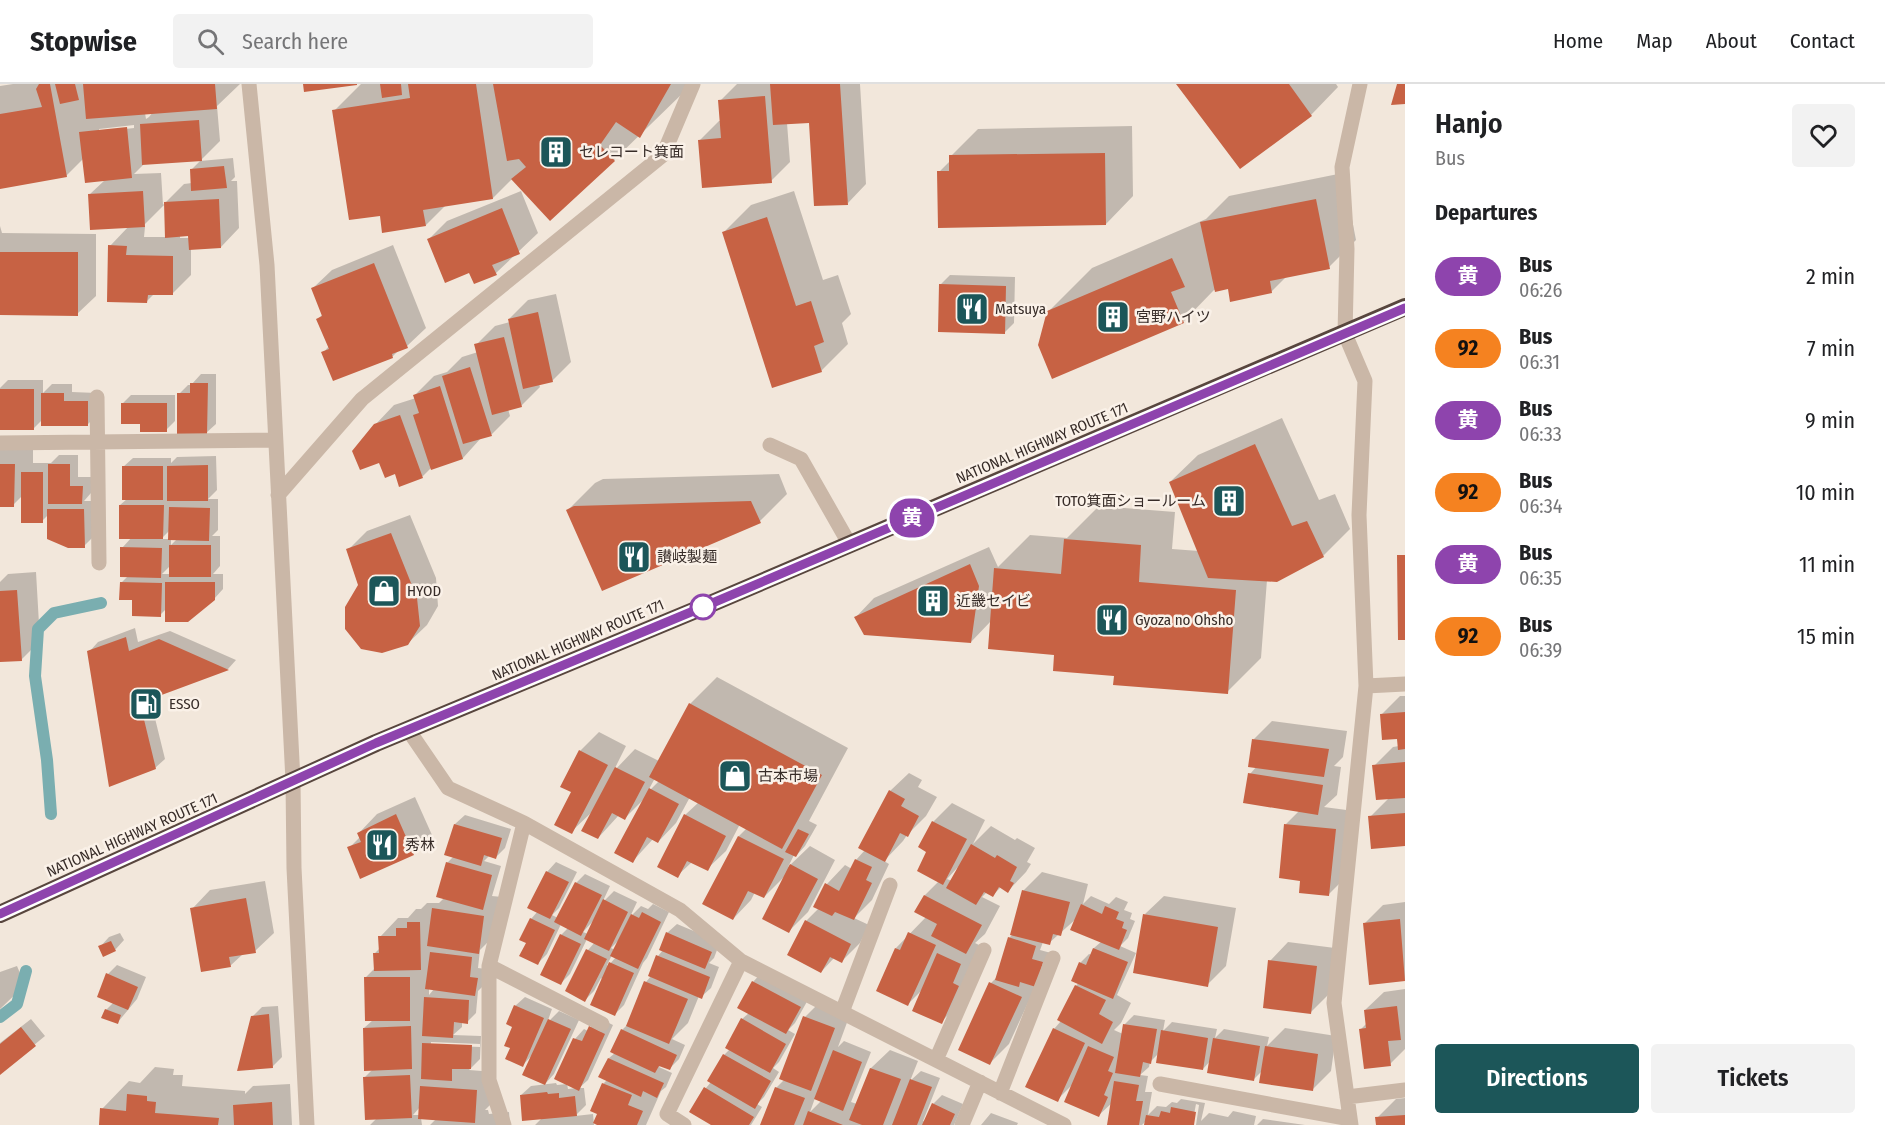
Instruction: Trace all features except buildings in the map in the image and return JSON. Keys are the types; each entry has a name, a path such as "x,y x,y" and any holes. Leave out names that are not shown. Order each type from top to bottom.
{"highway":[{"name":"NATIONAL HIGHWAY ROUTE 171","path":"0,914 376,743 1405,308"}],"street":[{"path":"249,84 267,266 293,781 294,868 307,1125"},
{"path":"278,495 362,399 663,155 693,84"},
{"path":"1160,1084 1351,1122 1334,1003 1366,686 1359,515 1365,381 1345,334 1347,249 1342,167 1360,84"},
{"path":"97,397 99,563"},
{"path":"0,443 275,440"},
{"path":"770,445 801,459 850,544"},
{"path":"1366,686 1405,684"},
{"path":"409,731 448,788 524,823 680,910 741,961 1064,1125"},
{"path":"504,1125 489,1080 489,966 524,823"},
{"path":"842,1012 890,885"},
{"path":"936,1060 984,950"},
{"path":"1000,1093 1053,958"},
{"path":"684,1125 667,1114 741,961"},
{"path":"489,966 602,1024"},
{"path":"962,1125 980,1082"},
{"path":"1347,1097 1405,1090"}],"waterway":[{"path":"51,814 47,760 35,676 38,629 54,613 101,603"},
{"path":"0,1017 17,1004 26,971"}],"bus line":[{"name":"黄","path":"0,914 376,743 703,607 1405,308"}],"place":[{"name":"セレコート箕面","path":"556,152"},
{"name":"Matsuya","path":"972,309"},
{"name":"宮野ハイツ","path":"1113,317"},
{"name":"TOTO箕面ショールーム","path":"1229,501"},
{"name":"讃岐製麺","path":"634,557"},
{"name":"HYOD","path":"384,591"},
{"name":"近畿セイビ","path":"933,601"},
{"name":"Gyoza no Ohsho","path":"1112,620"},
{"name":"ESSO","path":"146,704"},
{"name":"古本市場","path":"735,776"},
{"name":"秀林","path":"382,845"}]}
